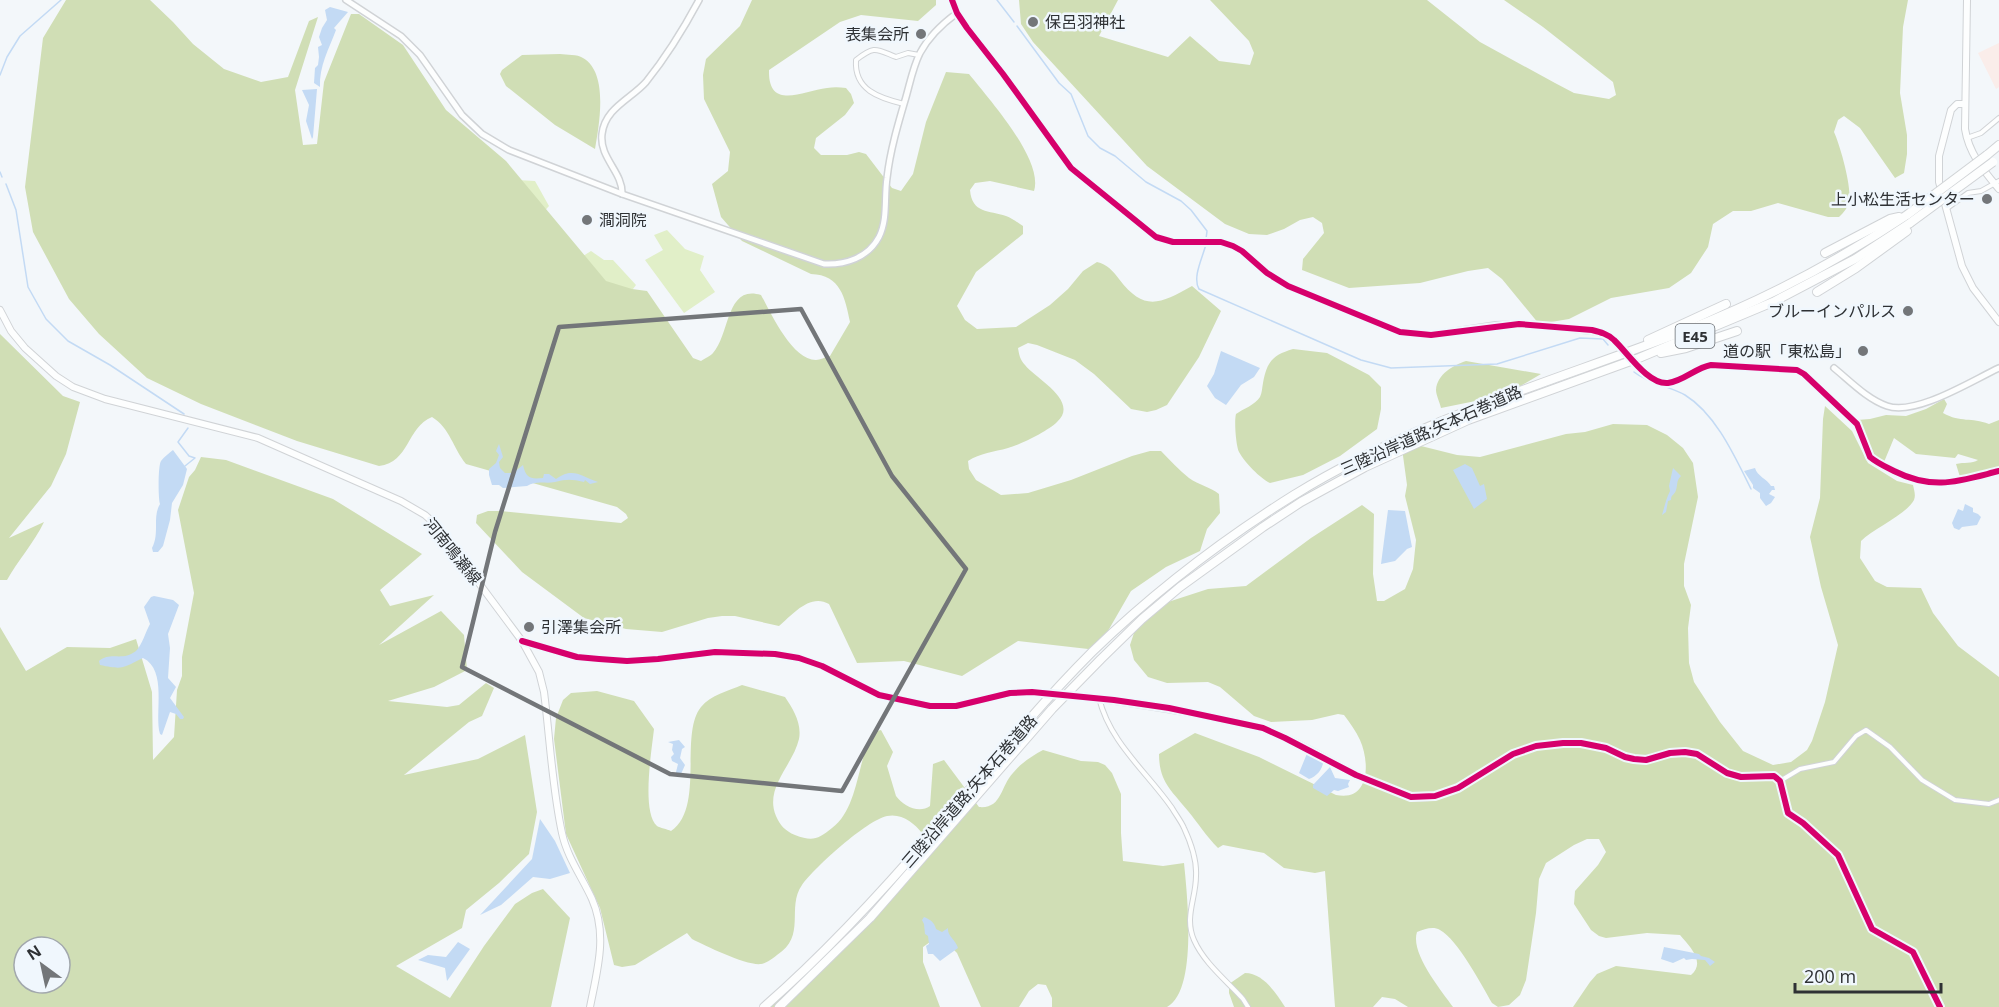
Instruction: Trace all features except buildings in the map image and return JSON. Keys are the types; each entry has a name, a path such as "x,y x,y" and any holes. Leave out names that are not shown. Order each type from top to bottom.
{"highway":[{"name":"三陸沿岸道路;矢本石巻道路","path":"779,1007 870,918 1052,709 1142,619 1180,587 1263,527 1301,502 1365,467 1466,416 1639,362 1790,293 1855,259 1911,225 1966,183 1993,158 1999,145"},
{"name":"三陸沿岸道路;矢本石巻道路","path":"764,1007 829,947 876,897 1048,699 1099,646 1175,580 1233,537 1296,494 1361,458 1566,374 1687,330 1742,307 1805,276 1850,252 1993,158"},
{"path":"1825,253 1890,219 1907,215"},
{"path":"1816,292 1856,268 1911,225"},
{"path":"1566,374 1726,304"},
{"path":"1639,362 1737,331"}],"main road":[{"path":"1967,0 1965,104 1967,138 1975,158 1998,185"},
{"path":"1965,104 1957,104 1952,110 1939,156 1939,182 1962,266 1967,277 1999,322"},
{"name":"河南鳴瀬線","path":"0,310 11,331 25,348 56,376 74,387 105,399 258,438 414,508 430,519 443,534 522,640 539,672 544,692 562,834 570,857 592,899 600,927 601,950 590,1007"}],"street":[{"path":"345,0 386,24 412,46 451,102 482,134 524,157 622,194 824,264 852,260 862,256 875,244 884,225 891,149 919,55 931,35 957,13"},
{"path":"622,194 622,185 604,152 602,142 604,124 615,109 644,84 699,0"},
{"path":"952,0 957,13 1071,168 1156,237 1173,242 1211,241 1233,246 1267,273 1288,286 1400,332 1431,335 1496,325 1529,324 1600,332 1614,340 1619,346"},
{"path":"904,104 880,98 865,87 855,73 856,60 871,49 896,57 908,53 919,55"},
{"path":"1967,138 1981,133 1999,118"},
{"path":"1945,210 1968,193 1998,185"},
{"path":"1639,362 1652,378 1664,383 1677,381 1701,367 1711,365 1797,370 1857,424 1870,457 1902,475 1912,480 1946,484 1999,471"},
{"path":"1834,368 1876,401 1886,406 1904,409 1919,406 1999,368"},
{"path":"522,640 577,657 627,661 715,651 799,658 822,666 879,695 930,706 956,706 1010,693 1044,693"},
{"path":"1081,696 1169,708 1263,729 1366,780 1411,797 1435,796 1458,788 1513,754 1536,746 1563,743 1581,743 1606,748 1625,757 1646,760 1670,753 1685,752 1697,754 1727,773 1741,777 1774,776 1780,781 1788,813 1803,823 1838,855 1872,930 1913,952 1940,1007"},
{"path":"1099,698 1116,738 1136,765 1158,788 1183,825 1194,852 1196,877 1190,905 1193,939 1203,956 1248,1007"},
{"path":"1780,781 1800,769 1834,762 1856,736 1866,730 1890,747 1922,780 1955,800 1989,804 1999,800"}],"highlighted area":[{"path":"801,309 892,476 966,569 842,791 670,774 462,667 495,532 559,327"}],"shaded area":[{"path":"1999,43 1999,87 1996,89 1978,53"}],"green space":[{"path":"66,0 150,0 193,44 224,69 261,82 288,77 309,21 318,17 295,90 303,145 317,144 324,82 351,14 359,14 403,45 446,110 506,161 606,281 647,291 693,358 701,361 712,354 719,345 735,304 741,297 750,294 761,295 783,334 807,358 818,360 830,356 850,322 840,289 835,283 742,241 721,217 712,184 728,171 730,152 704,99 703,75 706,59 740,26 752,0 936,0 936,5 918,21 861,15 840,22 769,70 770,83 774,91 789,96 832,87 846,88 854,103 845,115 816,138 814,148 821,155 847,155 859,152 866,154 892,188 901,191 913,174 926,122 946,72 969,74 989,98 1023,147 1031,163 1035,178 1034,191 990,181 975,183 970,190 971,198 978,207 1013,219 1023,226 1023,234 976,272 957,306 965,320 977,329 1016,327 1050,305 1083,271 1097,262 1110,268 1136,297 1153,302 1171,297 1192,286 1221,311 1199,357 1167,405 1147,412 1131,409 1094,374 1075,360 1028,343 1018,348 1023,363 1060,398 1063,414 1053,426 1026,441 973,458 968,461 969,469 976,480 1001,495 1028,493 1071,480 1132,456 1150,451 1161,451 1189,478 1219,494 1220,513 1207,529 1200,551 1166,567 1131,591 1097,650 1018,641 962,676 904,661 857,663 829,604 822,601 802,606 779,626 735,616 722,616 662,632 626,629 584,618 522,572 476,523 477,515 488,511 501,511 621,523 628,518 617,507 466,464 447,432 432,417 417,429 397,458 379,466 297,441 201,404 147,378 99,334 69,299 33,232 25,187 43,38"},
{"path":"1019,0 1118,0 1099,36 1168,57 1190,36 1219,61 1250,65 1254,53 1249,41 1210,0 1427,0 1480,42 1555,83 1574,93 1609,99 1616,95 1613,82 1543,27 1504,0 1908,0 1903,27 1900,93 1907,135 1904,173 1895,178 1860,128 1844,116 1838,120 1834,132 1845,166 1849,201 1848,206 1839,217 1828,217 1778,203 1751,211 1733,211 1713,224 1708,247 1691,273 1669,288 1611,298 1569,319 1539,324 1502,279 1488,268 1420,283 1349,288 1302,270 1303,259 1324,233 1322,223 1313,217 1300,220 1267,235 1249,234 1225,224 1147,166 1033,42 1021,24"},
{"path":"560,54 583,58 591,65 596,75 600,114 595,149 555,125 506,86 500,74 522,55"},
{"path":"498,179 535,181 549,206 524,234"},
{"path":"667,230 685,249 704,256 700,270 715,292 684,313 645,260 663,250 654,235"},
{"path":"591,251 604,260 613,260 636,285 617,310 555,274"},
{"path":"0,334 63,396 80,402 66,454 51,486 9,538 44,522 7,580 0,580"},
{"path":"1293,349 1327,353 1369,375 1381,387 1381,409 1377,429 1340,456 1303,475 1270,483 1253,470 1239,452 1236,414 1252,405 1260,397 1265,375 1272,360"},
{"path":"1466,361 1541,374 1505,395 1441,408 1436,390 1439,379 1451,368"},
{"path":"1944,399 1947,404 1943,413 1949,416 1989,424 1999,420 1999,467 1960,477 1956,464 1978,460 1958,454 1955,458 1916,454 1894,438 1884,462 1872,454 1857,420 1886,415 1906,416"},
{"path":"1825,406 1852,431 1868,463 1897,481 1913,485 1915,494 1910,506 1861,541 1860,558 1875,581 1887,587 1921,588 1933,613 1958,646 1999,677 1999,1007 1573,1007 1597,974 1616,966 1691,975 1697,965 1695,955 1680,935 1647,933 1606,938 1591,930 1574,904 1575,891 1598,865 1606,852 1599,839 1587,839 1546,863 1539,879 1526,980 1520,995 1509,1005 1498,1007 1492,1003 1469,963 1454,943 1440,930 1432,928 1417,932 1418,950 1434,981 1453,1007 1408,1007 1395,999 1382,997 1373,1007 1335,1007 1325,871 1315,873 1284,868 1264,853 1223,845 1218,848 1168,786 1161,772 1159,754 1195,733 1259,757 1336,795 1347,796 1356,792 1361,786 1366,769 1363,749 1353,727 1344,715 1338,714 1312,720 1271,722 1254,716 1220,687 1208,682 1167,683 1148,677 1134,660 1130,645 1136,627 1168,602 1208,589 1246,586 1311,538 1362,505 1374,514 1373,574 1377,601 1384,601 1405,589 1413,569 1416,540 1405,496 1407,485 1401,441 1457,455 1480,457 1613,424 1647,425 1667,435 1683,448 1693,463 1698,497 1684,564 1684,586 1691,605 1688,628 1689,663 1694,682 1720,722 1743,751 1773,765 1791,762 1807,750 1812,741 1825,702 1838,645 1821,587 1810,537 1820,498"},
{"path":"201,457 226,460 333,499 422,554 380,590 390,606 434,595 379,645 441,611 464,635 467,670 434,687 388,701 447,707 459,705 486,683 494,688 482,716 469,722 404,775 478,759 525,735 537,812 529,854 466,910 462,928 396,966 450,998 515,904 543,889 570,918 551,1007 0,1007 0,627 26,671 67,647 110,648 136,639 152,692 153,760 174,737 177,690 182,676 182,657 194,593 178,510 189,477"},
{"path":"742,685 785,697 796,716 799,739 776,786 773,806 783,827 801,837 815,838 823,835 841,819 853,796 868,743 873,732 881,730 893,752 887,766 896,796 907,806 916,809 930,806 933,764 944,760 979,807 987,807 996,801 1016,769 1043,750 1105,765 1112,773 1121,794 1123,861 1163,866 1184,863 1188,918 1187,962 1177,997 1167,1007 1052,1007 1052,998 1046,985 1038,984 1029,991 1019,1007 981,1007 957,953 949,945 930,942 923,947 923,962 940,1007 761,1007 845,939 908,864 922,833 907,820 892,815 878,819 855,835 829,856 802,885 796,903 794,931 791,939 786,947 768,962 755,964 737,959 692,939 687,933 635,965 622,967 614,965 600,908 566,834 554,739 556,718 563,700 571,693 597,691 634,701 654,729 648,794 652,819 657,826 671,831 681,820 687,806 695,719 701,707 710,699"},
{"path":"1245,973 1258,976 1263,980 1285,1007 1234,1007 1229,993 1229,984"}],"water":[{"path":"330,7 348,12 334,28 336,30 323,65 320,87 314,83 315,68 318,65 318,47 322,45 319,37 327,20 325,10"},
{"path":"317,89 312,139 306,121 309,105 302,90"},
{"path":"1221,351 1260,368 1254,377 1241,385 1226,405 1215,398 1207,386 1214,374"},
{"path":"499,444 503,457 499,462 500,468 505,473 513,473 523,465 527,476 532,478 543,478 544,474 549,474 556,479 572,473 598,482 590,484 585,480 584,482 566,480 503,488 499,485 492,485 489,469 496,463 499,455 496,451"},
{"path":"173,450 187,469 183,485 172,503 163,546 158,552 153,552 156,537 156,514 160,504 160,464"},
{"path":"1465,464 1472,468 1480,486 1484,484 1487,499 1474,509 1453,470"},
{"path":"1673,468 1681,476 1671,500 1668,501 1666,512 1662,515 1670,491"},
{"path":"1755,468 1771,486 1774,486 1775,490 1769,494 1775,497 1766,506 1760,498 1760,493 1753,488 1744,471"},
{"path":"1965,504 1973,508 1973,512 1981,517 1977,525 1962,527 1959,530 1954,528 1952,523 1958,509 1963,511"},
{"path":"1388,510 1405,511 1412,547 1395,561 1381,564"},
{"path":"154,596 173,600 179,605 168,634 170,648 168,678 176,687 170,698 184,717 180,719 176,714 170,712 162,735 159,725 158,682 151,664 143,658 119,668 100,665 99,661 108,657 126,656 136,651 150,624 144,607"},
{"path":"679,740 685,747 682,749 680,758 685,765 681,774 675,776 678,764 672,761 673,744 668,742"},
{"path":"1308,751 1325,760 1319,772 1309,779 1299,773"},
{"path":"1330,767 1335,778 1350,780 1349,787 1334,790 1327,796 1313,788 1313,785"},
{"path":"540,819 555,841 570,873 550,879 533,877 501,905 480,915 532,859"},
{"path":"924,917 942,932 948,928 958,948 940,961 933,954 928,954 926,946 929,944 928,936 925,934 922,920"},
{"path":"458,942 470,949 447,981 445,968 418,960 428,955 446,957"},
{"path":"1664,947 1699,954 1715,962 1710,966 1705,960 1686,960 1684,958 1673,963 1661,959"}],"waterway":[{"path":"0,75 7,57 20,36 61,0"},
{"path":"997,0 1014,22"},
{"path":"1017,26 1059,83 1071,94 1088,136 1100,148 1115,156 1146,182 1181,201 1207,231 1206,239"},
{"path":"0,172 2,177"},
{"path":"6,184 16,210 28,287 46,319 68,341 110,365 184,414"},
{"path":"1206,244 1197,273 1199,289 1361,360 1391,368 1497,364 1580,338 1603,339 1608,345"},
{"path":"1634,372 1685,395 1696,403 1724,437 1751,489"},
{"path":"185,466 195,458 189,456 178,442 188,428"}],"tunnel":[{"path":"1619,346 1639,366"},
{"path":"1043,693 1081,696"}],"cycle path":[{"path":"952,0 967,28 1071,168 1156,237 1173,242 1221,242 1233,246 1267,273 1288,286 1400,332 1431,335 1519,324 1592,330 1612,338 1638,367 1653,379 1668,383 1711,365 1797,370 1857,424 1870,457 1888,468 1908,477 1934,482 1959,481 1999,471"},
{"path":"522,641 577,657 627,661 715,652 775,654 799,658 822,666 879,695 930,706 956,706 1010,693 1032,692 1169,708 1263,728 1356,775 1411,797 1435,796 1458,788 1513,754 1536,746 1581,743 1606,748 1625,757 1646,760 1670,753 1697,754 1727,773 1741,777 1774,776 1780,781 1788,813 1803,823 1838,855 1872,929 1913,952 1940,1007"}],"place":[{"name":"保呂羽神社","path":"1033,22"},
{"name":"表集会所","path":"921,34"},
{"name":"上小松生活センター","path":"1987,199"},
{"name":"澗洞院","path":"587,220"},
{"name":"ブルーインパルス","path":"1908,311"},
{"name":"道の駅「東松島」","path":"1863,351"},
{"name":"引澤集会所","path":"529,627"}]}
